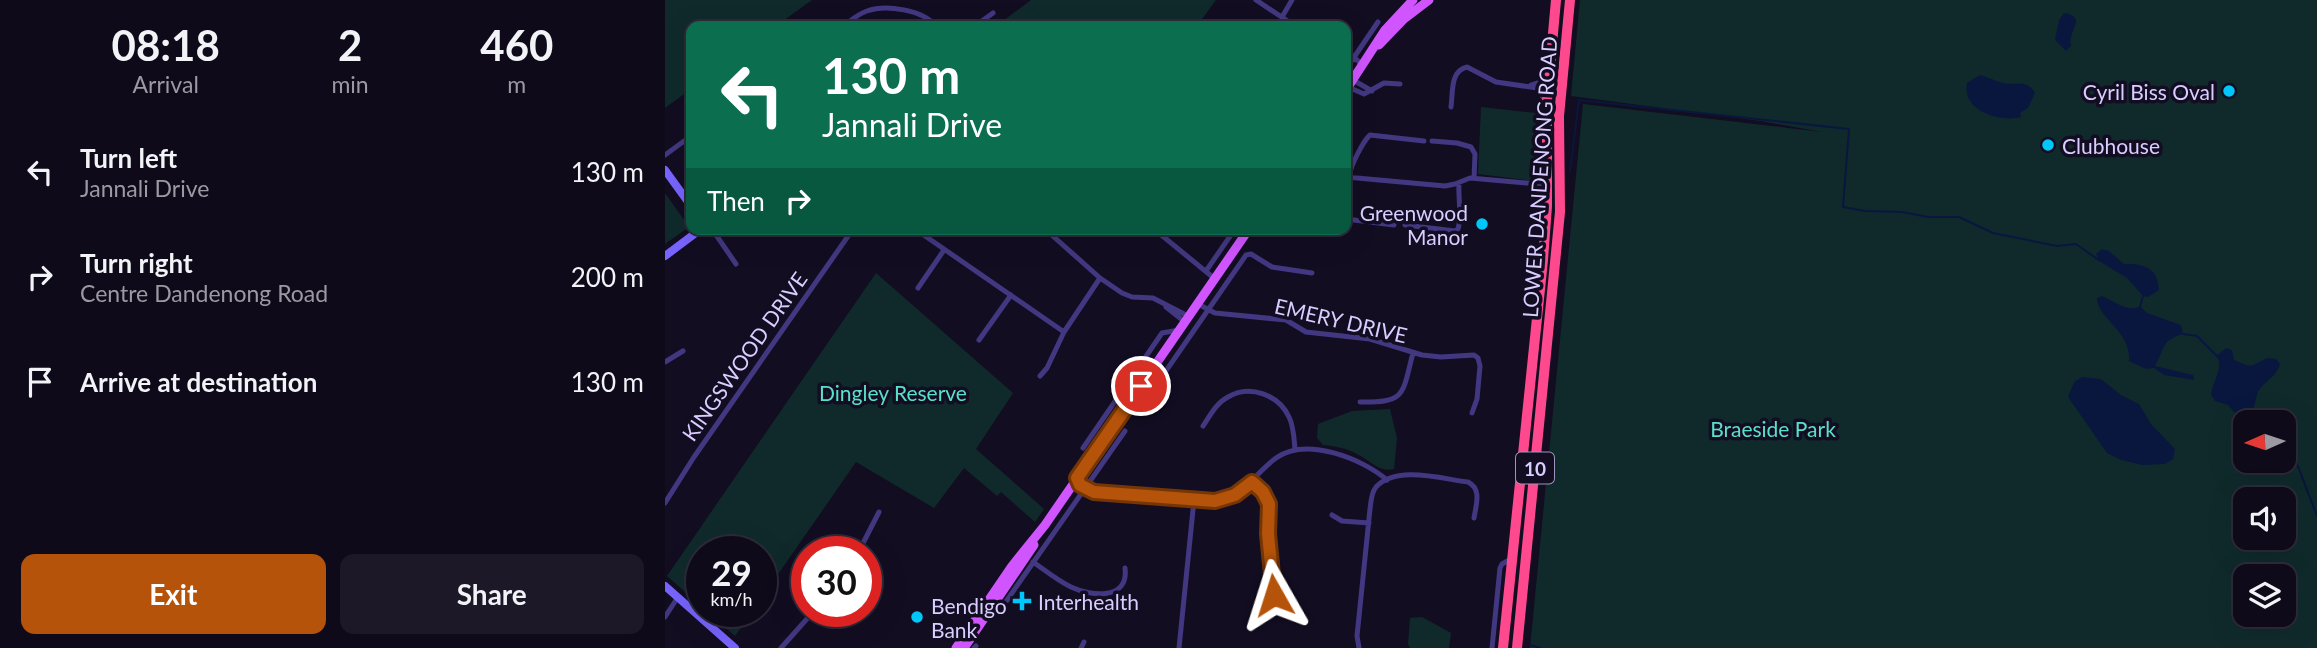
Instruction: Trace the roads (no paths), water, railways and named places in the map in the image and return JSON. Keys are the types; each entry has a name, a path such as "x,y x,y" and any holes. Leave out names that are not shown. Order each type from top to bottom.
{"highway":[{"name":"LOWER DANDENONG ROAD","path":"1503,648 1543,260 1548,185 1547,104 1556,0"},
{"name":"LOWER DANDENONG ROAD","path":"1517,648 1560,212 1559,116 1570,0"}],"main road":[{"path":"1351,83 1385,30 1413,0"},
{"path":"1373,50 1404,19 1429,0"},
{"path":"1550,0 1554,23"},
{"path":"665,170 686,199"},
{"path":"665,256 693,235"},
{"path":"956,648 1045,525 1245,235"},
{"path":"964,648 1032,549 1045,525"},
{"path":"665,586 735,648"}],"street":[{"path":"1256,0 1287,21"},
{"path":"1282,18 1292,0"},
{"path":"851,21 865,12 883,9 919,13 931,21"},
{"path":"982,21 993,13"},
{"path":"1351,62 1378,22"},
{"path":"1351,55 1363,65"},
{"path":"1451,107 1454,77 1465,67 1473,68 1496,82 1528,85 1540,90 1547,104"},
{"path":"1528,85 1540,82 1549,73"},
{"path":"1351,87 1361,93 1372,91 1382,84 1400,84"},
{"path":"1351,165 1370,135 1424,141"},
{"path":"665,155 686,140"},
{"path":"1432,141 1457,143 1473,149 1474,178"},
{"path":"1351,177 1445,186 1459,183 1466,178 1548,185"},
{"path":"1405,225 1454,231 1458,229 1461,216 1458,206 1459,183"},
{"path":"1351,220 1394,225"},
{"path":"716,235 737,264"},
{"name":"KINGSWOOD DRIVE","path":"665,503 744,384 849,235"},
{"path":"923,235 1063,332"},
{"path":"1052,235 1100,278 1127,295 1153,298 1184,323 1162,333 1083,448"},
{"path":"1160,235 1200,266 1217,275"},
{"path":"1207,269 1231,235"},
{"path":"918,288 944,250"},
{"path":"1150,394 1246,255 1251,254 1272,267 1312,273"},
{"path":"1040,376 1047,368 1063,332 1100,278"},
{"path":"979,340 1011,295"},
{"name":"EMERY DRIVE","path":"1198,304 1219,314 1286,320 1306,332 1370,339 1413,353 1441,356 1471,354 1478,358 1480,366 1477,399 1472,413"},
{"path":"665,362 683,351"},
{"path":"1360,402 1387,402 1399,396 1413,353"},
{"path":"1203,426 1217,405 1228,396 1257,392 1270,397 1286,411 1292,424 1295,450"},
{"path":"988,614 1001,608 1125,431"},
{"path":"1090,438 1100,445"},
{"path":"1077,478 1084,489 1094,492 1215,501 1227,498 1252,482 1274,459 1295,450 1347,456 1375,471 1385,482"},
{"path":"1359,648 1357,636 1371,502 1385,482 1407,475 1470,482 1477,491 1474,518"},
{"path":"1077,478 1108,492"},
{"path":"1252,482 1263,492 1269,504 1268,534 1274,595"},
{"path":"1179,648 1194,500"},
{"path":"867,536 879,512"},
{"path":"1332,514 1342,521 1369,523"},
{"path":"1492,648 1501,566 1512,559"},
{"path":"1033,562 1073,589 1100,594 1113,593 1121,588 1125,580 1125,568"},
{"path":"665,617 678,597"},
{"path":"781,648 800,627"}],"water":[{"path":"2064,13 2071,15 2076,21 2071,46 2066,51 2055,40 2059,20"},
{"path":"1980,75 2003,83 2025,84 2032,88 2035,93 2028,108 2020,113 2021,117 1993,116 1970,101 1967,83"},
{"path":"2102,249 2109,251 2124,264 2149,268 2156,277 2159,290 2148,297 2143,296 2127,278 2099,261 2096,254"},
{"path":"2102,296 2126,307 2140,306 2147,313 2181,325 2183,334 2167,342 2155,366 2193,375 2194,380 2164,375 2154,368 2146,369 2129,361 2125,342 2098,305 2097,298"},
{"path":"2226,348 2232,350 2234,360 2245,364 2254,365 2267,358 2276,359 2280,364 2258,392 2252,410 2233,411 2228,405 2215,401 2211,395 2219,369 2216,356"},
{"path":"2082,377 2101,379 2121,395 2139,404 2151,424 2175,449 2173,459 2165,464 2143,465 2121,460 2107,453 2068,397 2074,382"}],"waterway":[{"path":"1570,171 1579,100 1849,129 1843,207 1928,217 1959,217 1993,233 2057,246 2076,244 2100,261"},
{"path":"2140,307 2143,296"},
{"path":"2183,334 2197,336 2217,356"},
{"path":"2296,461 2317,516"},
{"path":"1530,645 1540,648"}],"place":[{"name":"Cyril Biss Oval","path":"2229,91"},
{"name":"Clubhouse","path":"2048,145"},
{"name":"Greenwood Manor","path":"1482,224"},
{"name":"Interhealth","path":"1022,601"},
{"name":"Bendigo Bank","path":"917,617"}],"park label":[{"name":"Dingley Reserve","path":"893,392"},
{"name":"Braeside Park","path":"1773,428"}]}
